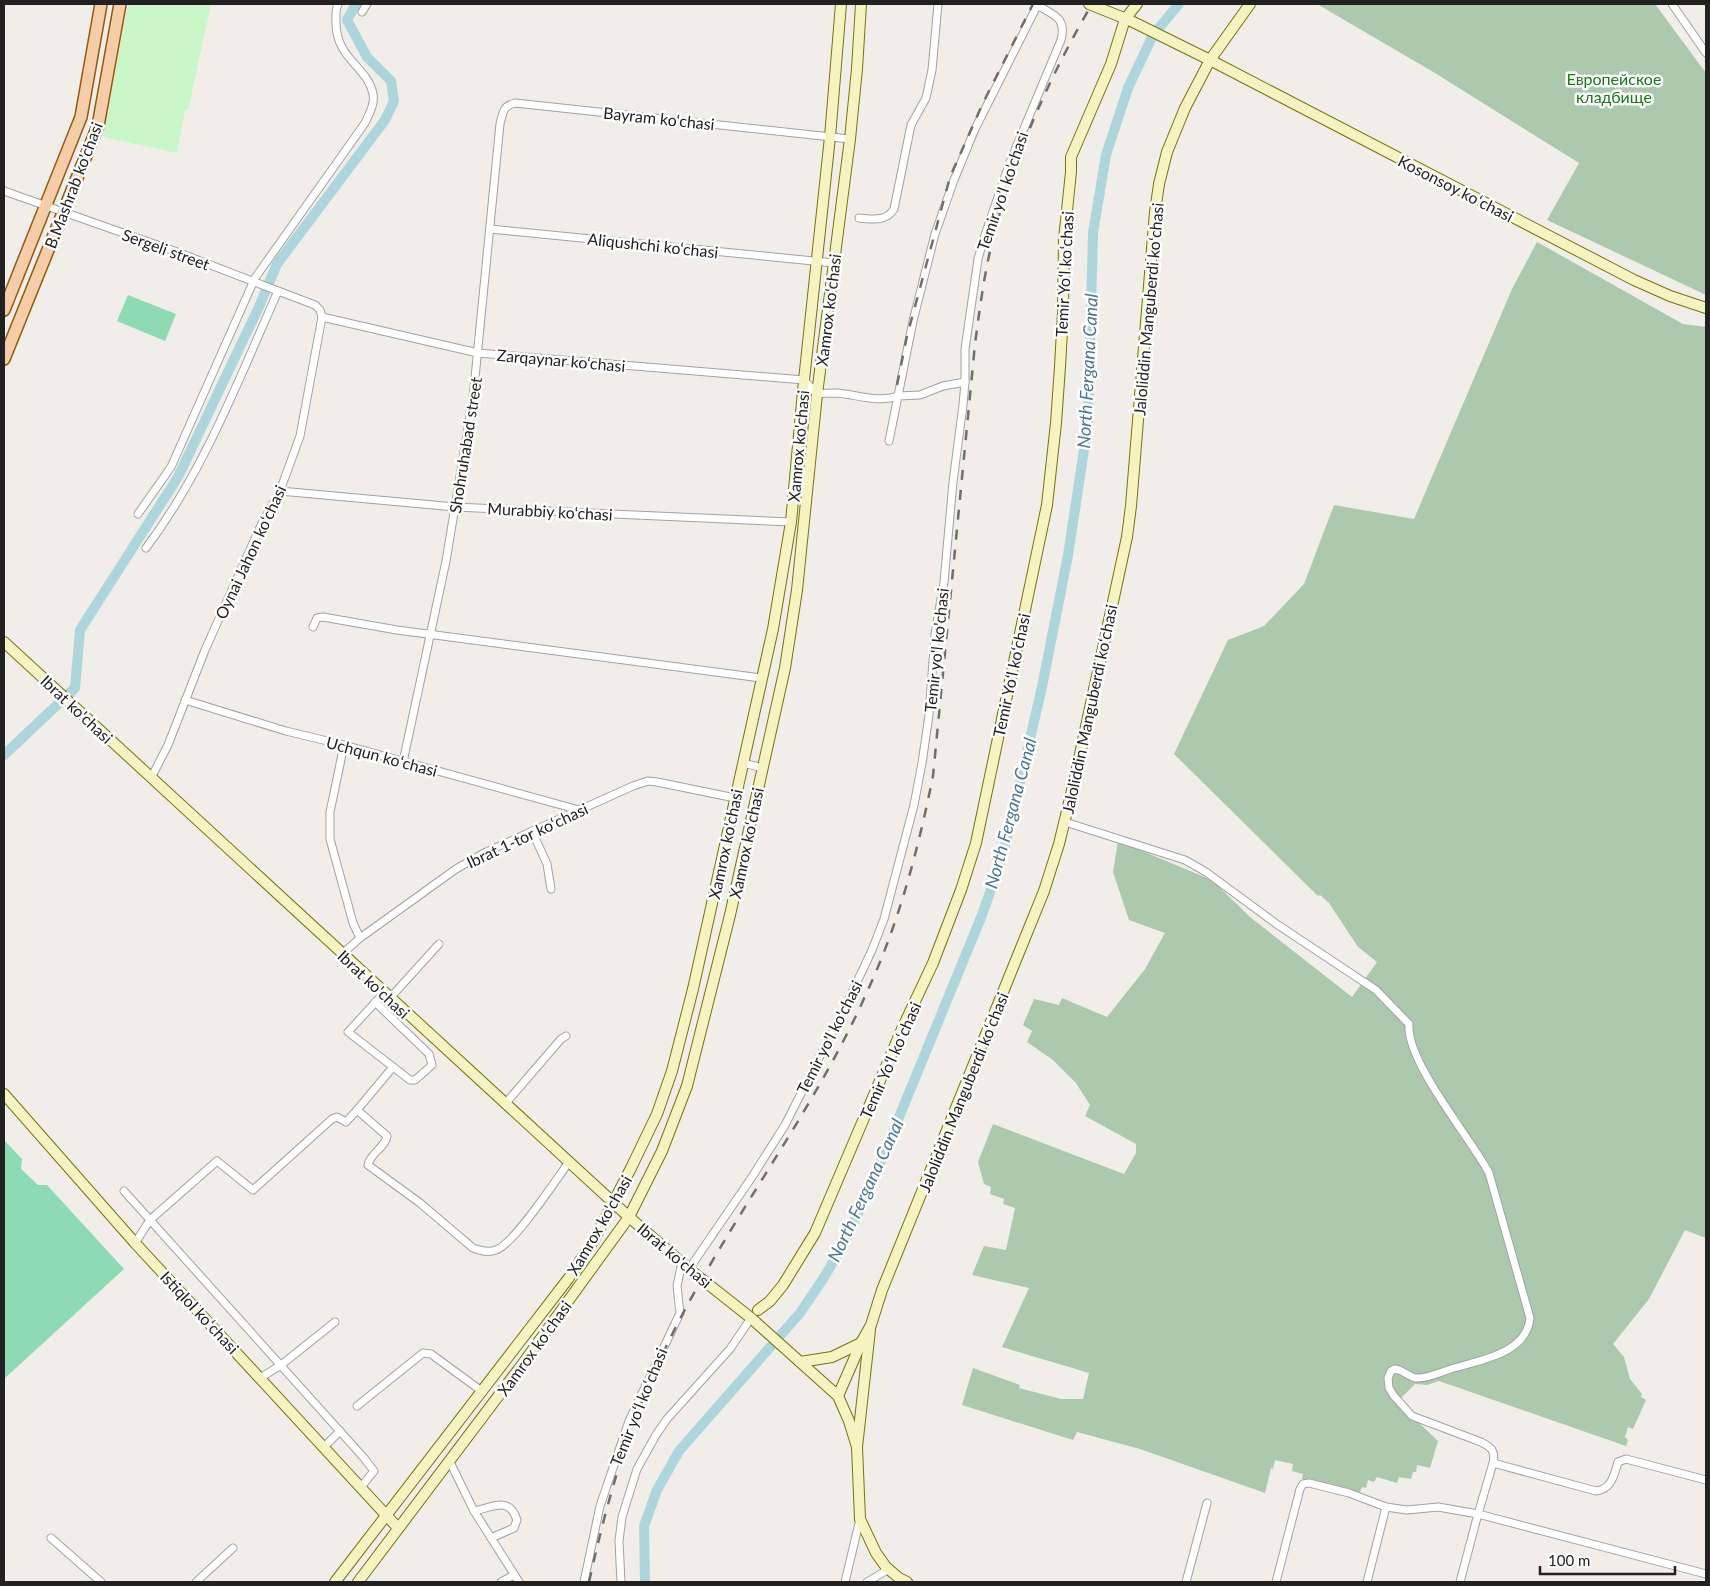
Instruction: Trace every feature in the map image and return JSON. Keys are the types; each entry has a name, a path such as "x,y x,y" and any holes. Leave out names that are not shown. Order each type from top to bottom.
{"main road":[{"name":"B.Mashrab ko'chasi","path":"4,310 81,117 101,4"},
{"name":"B.Mashrab ko'chasi","path":"4,359 98,126 120,4"},
{"name":"Xamrox ko'chasi","path":"335,1582 483,1392 568,1279 594,1240 614,1204 657,1114 672,1070 693,990 774,629 791,522 830,137 841,4"},
{"name":"Xamrox koʻchasi","path":"358,1582 521,1366 629,1217 662,1150 687,1086 730,915 763,768 781,687 798,590 817,394 850,139 861,4"},
{"name":"Kosonsoy koʻchasi","path":"1089,4 1181,45 1634,280 1670,296 1706,308"},
{"name":"Temir Yoʻl koʻchasi","path":"755,1314 770,1301 783,1285 815,1233 944,936 976,843 1047,506 1058,395 1063,312 1064,239 1072,172 1071,157 1111,64 1127,20 1137,4"},
{"name":"Jaloliddin Manguberdi koʻchasi","path":"838,1396 861,1342 871,1325 882,1290 1040,900 1065,822 1127,538 1154,212 1159,184 1170,143 1185,108 1210,60 1250,4"},
{"name":"Ibrat ko'chasi","path":"4,642 614,1204 686,1266 755,1314 800,1362 838,1396"},
{"name":"Istiqlol koʻchasi","path":"4,1094 135,1242 398,1528"},
{"path":"871,1325 857,1447 860,1519 876,1553 889,1569 907,1582"},
{"path":"800,1362 832,1357 861,1342"},
{"path":"838,1396 849,1421 857,1447"}],"street":[{"path":"138,514 171,466 256,282 365,123 371,111 373,95 370,86 348,58 336,32 335,10 338,4"},
{"path":"362,12 367,4"},
{"path":"860,218 885,218 894,209 911,125 926,98 932,70 938,4"},
{"path":"889,441 913,321 930,254 954,180 975,129 1037,4"},
{"name":"Temir yo'l ko'chasi","path":"686,1266 752,1177 784,1124 849,999 884,919 914,805 929,715 935,634 944,582 965,382 965,349 978,259 1010,162 1064,30 1063,24 1059,19 1037,4"},
{"path":"1672,4 1706,53"},
{"name":"Bayram ko‘chasi","path":"500,124 504,109 509,104 516,103 850,139"},
{"name":"Shohruhabad street","path":"402,762 456,507 473,398 500,124"},
{"name":"Sergeli street","path":"4,191 256,282 314,305 320,310 322,317"},
{"name":"Aliqushchi ko‘chasi","path":"490,229 834,263"},
{"path":"146,548 165,523 195,473 221,418 276,290"},
{"name":"Zarqaynar ko‘chasi","path":"322,317 478,353 804,380"},
{"name":"Oynai Jahon ko‘chasi","path":"151,778 168,745 205,650 262,523 280,491 300,436 322,317"},
{"path":"804,380 817,394 838,393 880,399 920,395 943,386 965,382"},
{"name":"Murabbiy ko‘chasi","path":"280,491 456,507 791,522"},
{"path":"313,627 317,618 323,617 397,630 762,678"},
{"name":"Uchqun koʻchasi","path":"185,700 286,731 344,745 580,810"},
{"path":"344,745 330,812 330,839 353,923 360,938"},
{"path":"743,763 763,768"},
{"name":"Ibrat 1-tor koʻchasi","path":"342,954 360,938 456,869 486,852 633,786 648,781 657,782 735,798"},
{"path":"1065,822 1185,860 1206,872 1278,925 1376,990 1409,1024 1410,1042 1425,1074 1489,1173 1530,1318 1530,1327 1524,1336 1513,1346 1480,1362 1417,1378 1395,1369 1391,1371 1388,1378 1388,1384 1394,1396 1412,1416 1490,1446 1494,1451 1495,1456 1460,1582"},
{"path":"532,831 547,864 551,889"},
{"path":"375,1002 429,1054 431,1066 416,1080 410,1080 393,1068 348,1032 375,1002 387,995 439,944"},
{"path":"505,1104 561,1039 566,1036"},
{"path":"135,1242 150,1220 217,1161 253,1190 332,1119 337,1117 346,1122 393,1068"},
{"path":"357,1110 387,1136 368,1162 370,1167 420,1203 473,1248 483,1252 497,1250 512,1240 569,1162"},
{"path":"124,1191 364,1458 374,1472 361,1487"},
{"name":"Temir yoʻl koʻchasi","path":"584,1582 600,1506 629,1420 680,1313 677,1286 686,1266"},
{"path":"621,1582 619,1541 622,1517 637,1469 667,1419 730,1349 755,1314"},
{"path":"260,1378 281,1365 335,1322"},
{"path":"357,1406 423,1353 428,1352 483,1392"},
{"path":"324,1448 340,1431"},
{"path":"1493,1463 1596,1492 1608,1486 1618,1462 1626,1459 1706,1480"},
{"path":"449,1460 474,1511 520,1582"},
{"path":"1276,1582 1303,1484 1309,1482 1349,1492 1386,1507 1407,1510 1438,1507 1478,1514 1706,1574"},
{"path":"1186,1582 1207,1503"},
{"path":"474,1511 504,1504 512,1508 517,1520 514,1528 491,1538"},
{"path":"1367,1582 1386,1507"},
{"path":"845,1582 860,1519"},
{"path":"51,1538 101,1582"},
{"path":"196,1582 233,1548"},
{"path":"867,1582 889,1569"},
{"path":"501,1582 514,1575"}],"green space":[{"path":"128,4 211,4 188,110 185,110 177,153 103,137"},
{"name":"Европейское кладбище","path":"1317,4 1655,4 1706,73 1706,295 1547,220 1579,163 1435,73"},
{"path":"1537,242 1683,324 1706,327 1706,1238 1685,1230 1649,1299 1613,1344 1624,1357 1630,1379 1642,1394 1641,1397 1646,1400 1633,1429 1628,1427 1625,1437 1628,1440 1626,1446 1439,1381 1427,1385 1415,1384 1397,1402 1438,1441 1430,1468 1417,1465 1416,1472 1413,1472 1411,1479 1399,1477 1397,1483 1377,1477 1374,1482 1368,1480 1366,1488 1362,1487 1360,1492 1302,1479 1303,1474 1292,1471 1293,1464 1275,1460 1273,1469 1271,1468 1265,1493 1140,1449 1077,1432 1073,1440 962,1405 973,1368 1020,1385 1019,1388 1061,1399 1083,1399 1089,1373 1002,1347 1029,1288 972,1275 984,1246 1006,1250 1015,1208 1003,1204 1004,1199 990,1194 991,1187 984,1184 978,1162 993,1124 1124,1174 1136,1153 1136,1144 1085,1116 1090,1105 1076,1083 1053,1060 1027,1042 1032,1031 1023,1025 1034,999 1059,1005 1062,998 1107,1017 1145,969 1165,933 1129,920 1113,872 1118,841 1212,880 1250,917 1352,997 1377,962 1358,947 1329,903 1320,895 1318,896 1174,754 1228,640 1264,626 1304,584 1334,505 1414,519 1512,289"},
{"path":"128,295 176,314 165,341 117,321"},
{"path":"4,1140 22,1159 21,1169 38,1185 47,1185 124,1269 4,1379"}],"waterway":[{"path":"4,755 75,688 80,630 178,477 258,309 277,264 385,120 394,101 391,81 367,57 347,20 356,4"},
{"name":"North Fergana Canal","path":"645,1582 644,1526 657,1490 679,1451 800,1313 842,1247 870,1188 982,915 1003,855 1042,687 1068,555 1088,424 1093,233 1106,155 1128,88 1153,35 1179,4"}],"railway":[{"path":"897,385 907,336 950,177 983,103 1033,4"},
{"path":"589,1582 611,1493 629,1436 651,1379 687,1305 794,1128 845,1039 889,940 898,913 914,859 933,776 975,344 993,241 1002,205 1027,136 1057,68 1092,4"}]}
